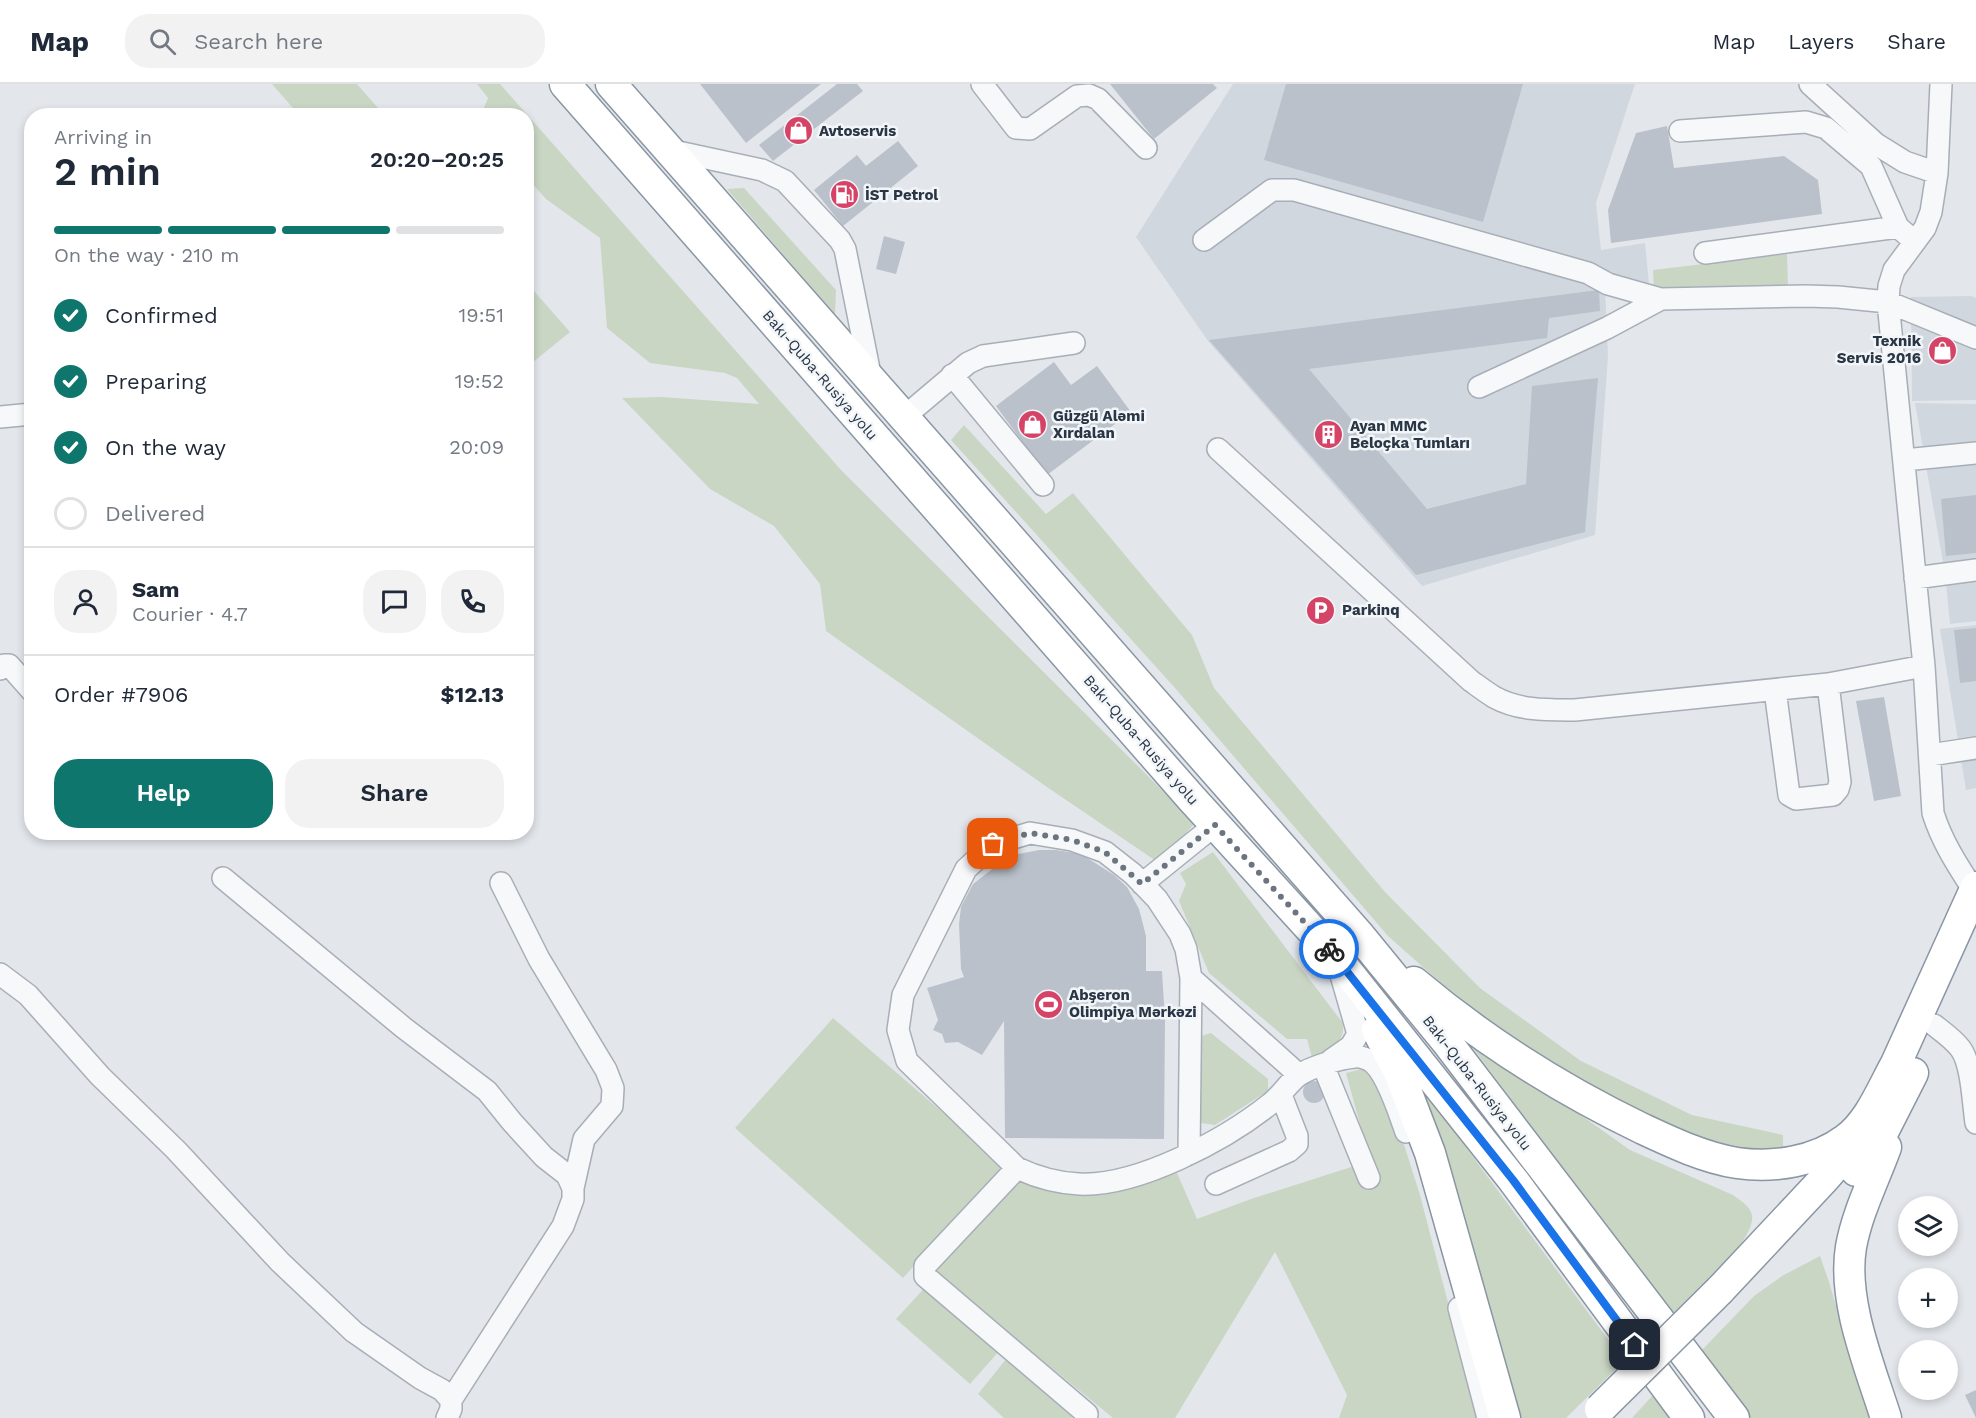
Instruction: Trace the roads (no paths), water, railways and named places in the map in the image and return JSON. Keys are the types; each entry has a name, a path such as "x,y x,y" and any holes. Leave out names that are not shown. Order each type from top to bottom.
{"highway":[{"name":"Bakı-Quba-Rusiya yolu","path":"565,84 1215,825 1336,957 1513,1180 1689,1418"},
{"name":"Bakı-Quba-Rusiya yolu","path":"611,84 1360,936 1446,1041 1734,1418"},
{"path":"1603,1415 1726,1296 1841,1190 1864,1162 1882,1134 1975,889"},
{"path":"1360,936 1459,1018 1516,1058 1622,1119 1690,1149 1735,1163 1761,1165 1788,1163 1818,1154 1835,1146 1858,1128 1934,1026 1976,937"},
{"path":"1336,957 1399,1072 1421,1125 1505,1418"},
{"path":"1886,1418 1856,1318 1849,1274 1855,1228 1907,1064"}],"lane":[{"path":"982,84 1016,128 1030,129 1077,96 1089,94 1098,99 1146,148"},
{"path":"1810,84 1876,144 1905,162 1936,173"},
{"path":"1705,253 1906,234 1924,228 1931,212 1936,173 1941,84"},
{"path":"1680,131 1806,122 1826,128 1871,166 1906,234 1889,286 1888,302 1924,666 1933,813 1947,848 1975,889"},
{"path":"669,150 776,175 786,181 840,240 845,249 871,379"},
{"path":"1204,240 1272,190 1294,190 1588,273 1608,284 1661,298 1806,296 1888,302 1976,338"},
{"path":"1479,387 1607,328 1661,298"},
{"path":"904,417 952,375 968,363 983,356 1074,343"},
{"path":"952,375 1043,485"},
{"path":"0,417 24,415"},
{"path":"1218,449 1471,681 1495,698 1520,707 1575,710 1775,690 1828,684 1924,666"},
{"path":"1904,460 1976,453"},
{"path":"1916,578 1976,570"},
{"path":"2,664 13,668 24,681"},
{"path":"1775,690 1790,795 1796,799 1833,795 1840,782 1828,684"},
{"path":"1930,755 1976,748"},
{"path":"1142,884 1215,825"},
{"path":"1189,1154 1191,978 1186,949 1180,934 1163,907 1142,884 1105,852 1072,840 1030,833 993,844 966,869 903,995 897,1030 907,1061 1017,1168 1035,1176 1079,1184 1101,1184 1144,1172 1189,1154 1246,1121 1281,1095 1299,1075 1323,1065 1361,1057 1371,1061 1378,1068 1390,1090 1417,1162 1488,1418"},
{"path":"223,878 404,1028 487,1091 544,1157 567,1175 573,1188"},
{"path":"449,1409 470,1367 533,1275 562,1226 573,1199 573,1188 584,1140 612,1106 613,1088 606,1070 539,958 501,883"},
{"path":"1323,1065 1351,1046 1358,1034 1336,957"},
{"path":"0,974 28,995 100,1076 176,1150 280,1262 354,1332 420,1378 442,1390 449,1409"},
{"path":"1191,978 1299,1075"},
{"path":"1934,1026 1962,1050 1967,1064 1976,1123"},
{"path":"1323,1065 1369,1178"},
{"path":"1216,1184 1289,1151 1297,1144 1298,1136 1281,1095"},
{"path":"1017,1168 925,1266 925,1276 1088,1414"}],"place":[{"name":"Avtoservis","path":"798,131"},
{"name":"İST Petrol","path":"844,195"},
{"name":"Texnik Servis 2016","path":"1942,350"},
{"name":"Güzgü Aləmi Xırdalan","path":"1032,425"},
{"name":"Ayan MMC Beloçka Tumları","path":"1329,435"},
{"name":"Parkinq","path":"1321,610"},
{"name":"Abşeron Olimpiya Mərkəzi","path":"1048,1004"}]}
